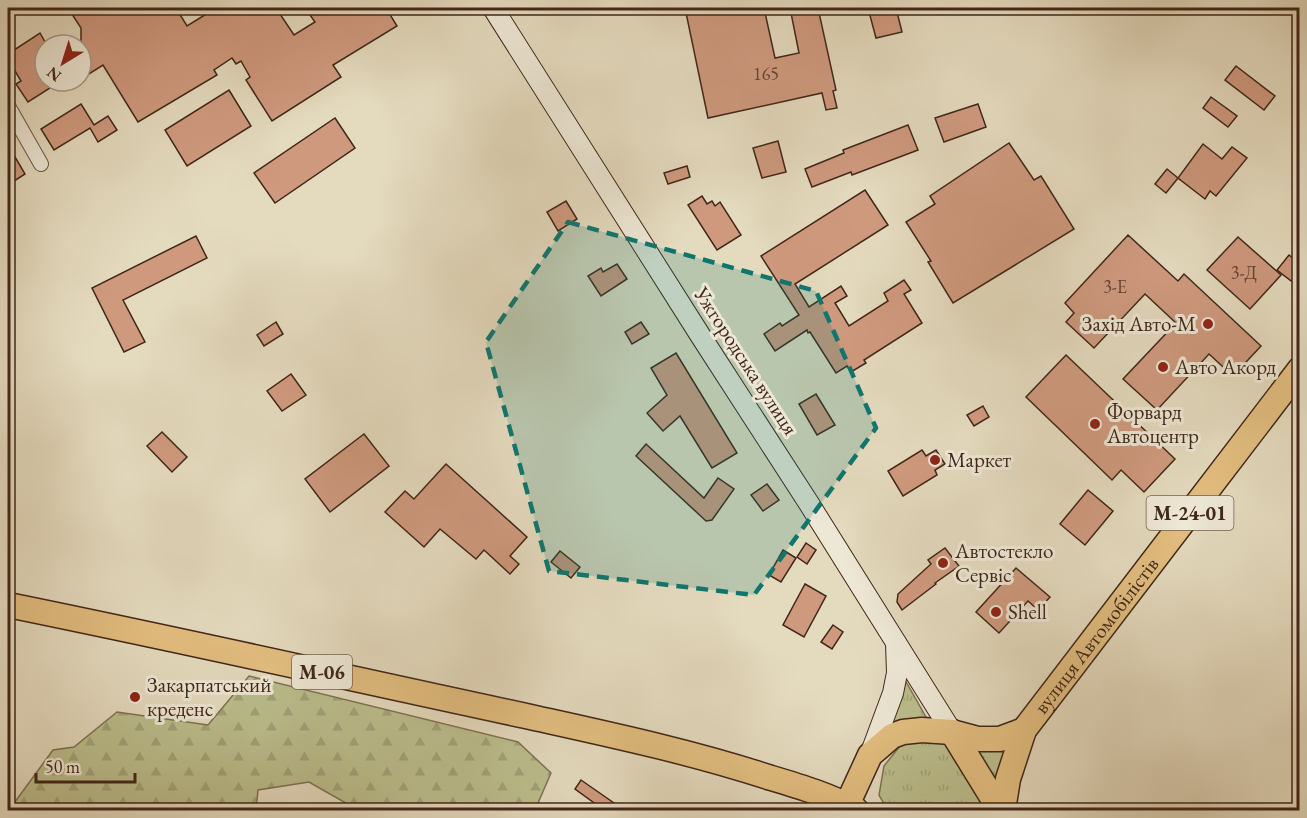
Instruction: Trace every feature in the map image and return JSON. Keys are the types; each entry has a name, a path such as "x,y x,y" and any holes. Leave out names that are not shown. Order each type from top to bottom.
{"highway":[{"name":"вулиця Автомобілістів","path":"1001,810 1008,779 1024,730 1299,369"},
{"name":"М-06","path":"8,605 635,740 728,764 805,789 849,809"},
{"name":"вулиця Автомобілістів","path":"870,755 892,736 903,732 922,730 952,732 988,740 1000,739 1024,730"},
{"path":"952,732 1001,810"},
{"path":"849,809 870,755"}],"main road":[{"name":"Ужгородська вулиця","path":"493,8 952,732"},
{"path":"870,755 893,693 897,673 896,641"}],"street":[{"path":"8,106 41,164"}],"highlighted area":[{"path":"568,222 816,291 876,428 754,595 549,571 486,342"}],"green space":[{"path":"249,676 518,742 551,773 535,810 358,810 309,782 258,790 256,810 9,810 53,750 74,747 117,712 208,725"},
{"path":"905,680 931,726 887,732"},
{"path":"921,738 946,742 990,810 887,809 879,795 884,766 900,746"},
{"path":"970,751 1011,751 994,785"}],"building":[{"path":"68,8 176,8 187,26 216,8 276,8 294,35 315,22 305,8 386,8 397,26 333,65 341,77 272,121 246,80 250,77 241,61 236,64 232,58 214,70 217,75 138,122 103,65 93,71 93,33 81,33 81,28"},
{"path":"685,8 764,8 775,58 799,53 790,8 818,8 836,90 833,91 837,108 826,110 822,93 708,118"},
{"path":"868,8 896,8 902,32 876,38"},
{"path":"33,38 33,93 42,93 28,102 16,84 21,81 8,59 8,54"},
{"path":"1236,66 1275,96 1264,110 1225,80"},
{"path":"229,90 251,126 187,166 165,130"},
{"path":"1211,97 1237,116 1228,127 1203,108"},
{"path":"81,104 94,125 108,116 117,130 98,142 90,128 54,150 41,129"},
{"path":"978,104 986,127 944,142 935,118"},
{"path":"335,118 355,148 275,203 254,173"},
{"path":"908,125 918,150 852,175 851,172 812,187 805,169 844,153 843,150"},
{"path":"778,141 786,172 762,178 753,148"},
{"path":"1009,143 1034,180 1041,176 1074,229 953,303 928,262 931,261 906,222 935,204 930,196"},
{"path":"1203,144 1222,159 1232,147 1247,158 1216,196 1210,191 1205,199 1178,178"},
{"path":"8,145 25,174 8,185"},
{"path":"687,166 690,177 668,184 664,173"},
{"path":"1167,169 1178,178 1166,193 1155,184"},
{"path":"865,190 888,225 795,284 809,307 841,286 847,296 835,303 849,326 888,301 884,293 904,280 911,290 904,294 922,323 864,360 866,363 851,372 847,366 836,373 807,330 775,351 764,334 780,323 782,326 799,315 761,256"},
{"path":"702,196 707,204 712,201 715,206 720,202 741,235 717,250 688,205"},
{"path":"566,201 577,219 558,231 547,212"},
{"path":"1128,235 1178,281 1184,274 1261,346 1233,376 1209,354 1157,410 1123,379 1176,323 1145,294 1094,348 1066,322 1074,313 1065,303"},
{"path":"196,236 207,258 123,300 145,342 124,352 92,288"},
{"path":"1238,237 1281,275 1250,309 1207,270"},
{"path":"1289,255 1299,263 1299,287 1277,270"},
{"path":"617,264 627,279 601,296 588,276 601,268 603,272"},
{"path":"276,322 283,334 264,346 257,335"},
{"path":"641,322 649,334 632,344 625,332"},
{"path":"676,353 737,453 712,468 680,416 663,431 647,413 667,395 651,368"},
{"path":"1066,355 1175,459 1144,492 1121,470 1112,480 1026,397"},
{"path":"291,374 306,395 282,411 267,391"},
{"path":"816,394 835,425 817,435 799,404"},
{"path":"983,406 989,417 974,426 967,415"},
{"path":"162,432 187,457 172,472 147,446"},
{"path":"364,434 389,466 330,512 305,479"},
{"path":"646,444 704,498 718,478 734,489 712,520 706,521 636,456"},
{"path":"922,450 926,456 936,450 945,464 935,470 937,475 903,496 888,471"},
{"path":"446,464 527,537 510,556 519,564 510,574 484,550 476,559 440,529 424,547 385,512 405,491 414,499"},
{"path":"767,484 779,500 763,511 751,495"},
{"path":"1088,490 1113,511 1085,545 1060,524"},
{"path":"806,543 816,550 807,564 797,557"},
{"path":"945,548 959,566 902,610 897,602 898,594 931,564 928,560"},
{"path":"783,550 796,558 781,582 769,575"},
{"path":"560,551 580,567 571,578 551,562"},
{"path":"1016,568 1050,597 1038,610 1028,601 999,633 976,612"},
{"path":"805,584 826,596 804,637 783,625"},
{"path":"833,625 843,632 832,649 821,642"},
{"path":"581,780 624,810 604,810 575,789"}],"place":[{"name":"Захід Авто-М","path":"1208,324"},
{"name":"Авто Акорд","path":"1163,367"},
{"name":"Форвард Автоцентр","path":"1095,424"},
{"name":"Маркет","path":"935,460"},
{"name":"Автостекло Сервіс","path":"943,563"},
{"name":"Shell","path":"996,612"},
{"name":"Закарпатський креденс","path":"135,697"}]}
